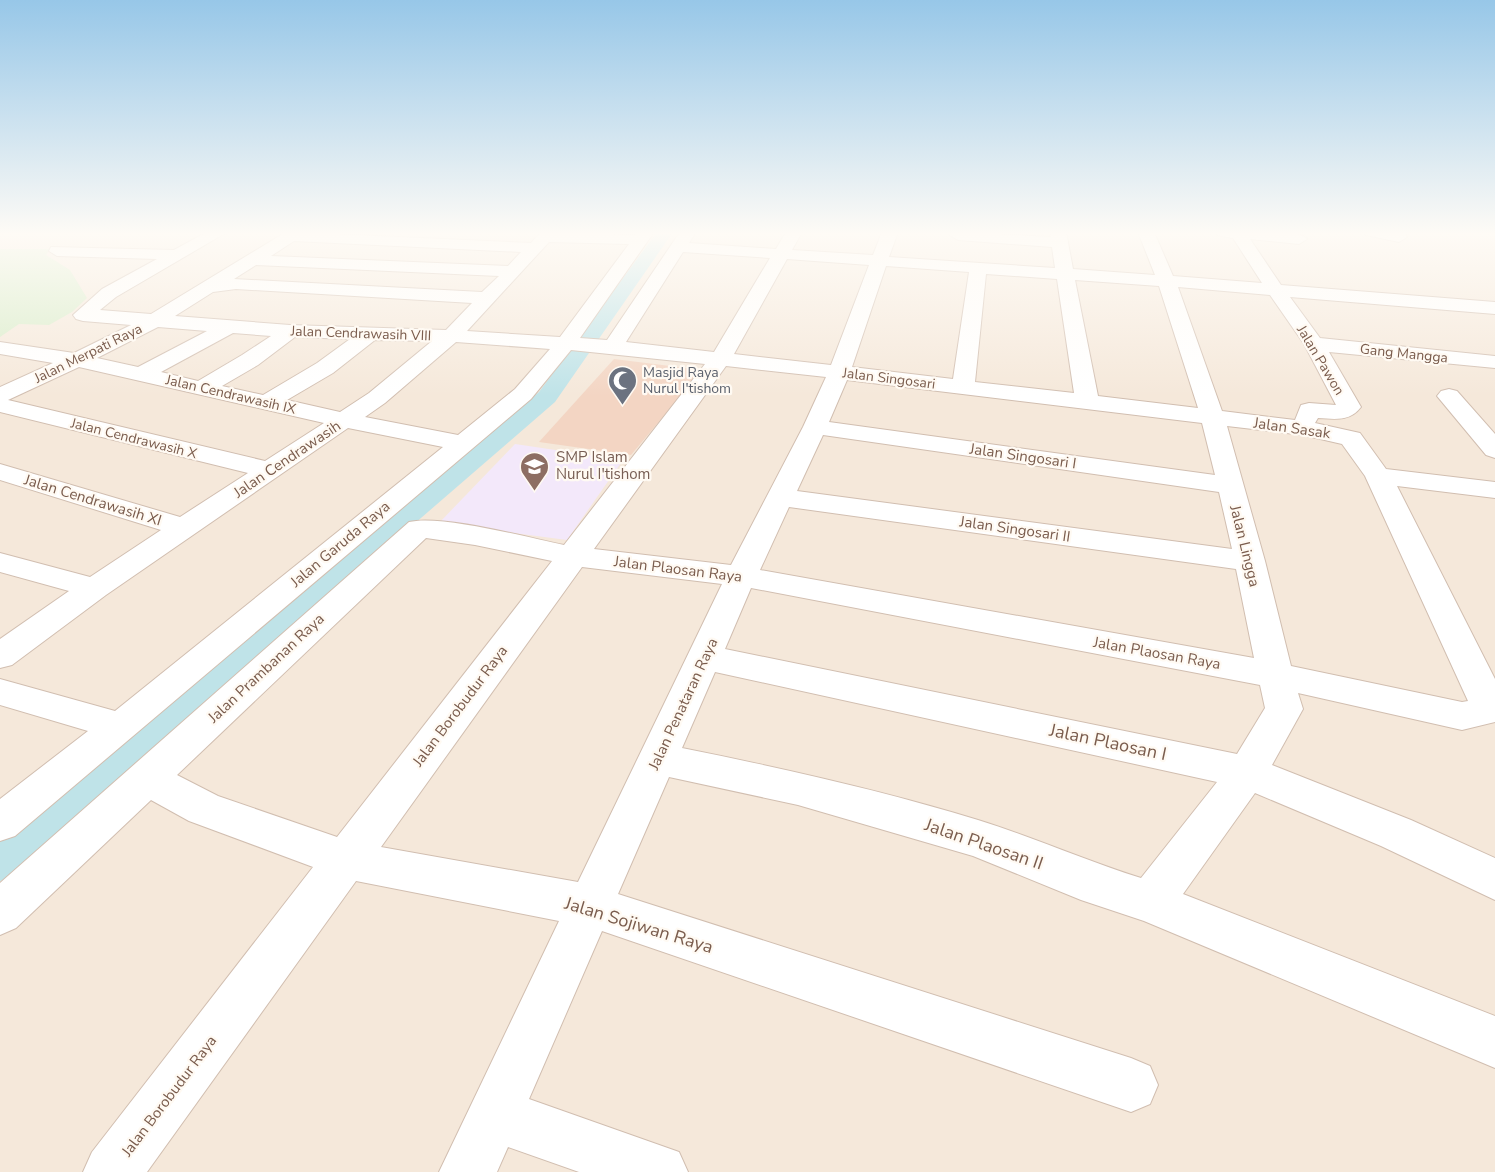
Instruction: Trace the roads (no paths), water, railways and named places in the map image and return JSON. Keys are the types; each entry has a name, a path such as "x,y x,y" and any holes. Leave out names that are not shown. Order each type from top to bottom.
{"street":[{"name":"Jalan Cendrawasih VIII","path":"120,287 83,315 290,331 451,336 572,343"},
{"name":"Jalan Merpati Raya","path":"0,395 78,360 156,320 207,287"},
{"path":"284,287 486,298"},
{"name":"Jalan Cendrawasih","path":"0,656 95,588 377,398 451,336 497,287"},
{"name":"Jalan Garuda Raya","path":"0,823 118,729 523,394 572,343 609,287"},
{"path":"608,346 650,287"},
{"name":"Jalan Borobudur Raya","path":"112,1172 570,556 721,358 763,287"},
{"name":"Jalan Penataran Raya","path":"468,1172 741,576 815,427 839,372 870,287"},
{"path":"963,387 976,287"},
{"path":"1068,287 1087,402"},
{"name":"Jalan Lingga","path":"1169,287 1212,418 1250,561 1284,709 1247,772"},
{"path":"1247,287 1495,308"},
{"name":"Jalan Pawon","path":"1275,289 1314,344 1349,407 1340,412 1309,410 1303,428"},
{"path":"142,374 230,326"},
{"path":"202,388 250,360 290,331"},
{"path":"266,403 325,368 370,334"},
{"name":"Jalan Singosari","path":"572,343 721,358 1212,418"},
{"name":"Gang Mangga","path":"1314,344 1495,362"},
{"name":"Jalan Cendrawasih IX","path":"0,348 78,360 344,420 462,443"},
{"path":"1449,396 1495,450"},
{"name":"Jalan Cendrawasih X","path":"0,405 269,470"},
{"name":"Jalan Sasak","path":"1212,418 1303,428 1351,438 1378,476"},
{"name":"Jalan Singosari I","path":"815,427 1230,485"},
{"name":"Jalan Cendrawasih XI","path":"0,472 186,528"},
{"path":"1378,476 1495,490"},
{"name":"Jalan Plaosan Raya","path":"570,556 741,576 1275,675 1462,716 1482,712 1487,699 1378,476"},
{"name":"Jalan Singosari II","path":"780,497 1250,561"},
{"name":"Jalan Prambanan Raya","path":"0,913 419,528 475,536 570,556"},
{"path":"0,562 95,588"},
{"name":"Jalan Plaosan I","path":"704,657 1247,772 1396,832 1495,880"},
{"path":"0,692 105,722 118,729"},
{"name":"Jalan Plaosan II","path":"658,759 798,788 979,839 1098,885 1150,902 1495,1042"},
{"path":"1150,902 1247,772"},
{"name":"Jalan Sojiwan Raya","path":"147,778 204,809 346,860 590,906 1131,1085"},
{"path":"494,1114 659,1172"}],"waterway":[{"path":"0,861 185,701 547,397 626,287"}],"place":[{"name":"Masjid Raya Nurul I'tishom","path":"622,406"},
{"name":"SMP Islam Nurul I'tishom","path":"535,492"}]}
